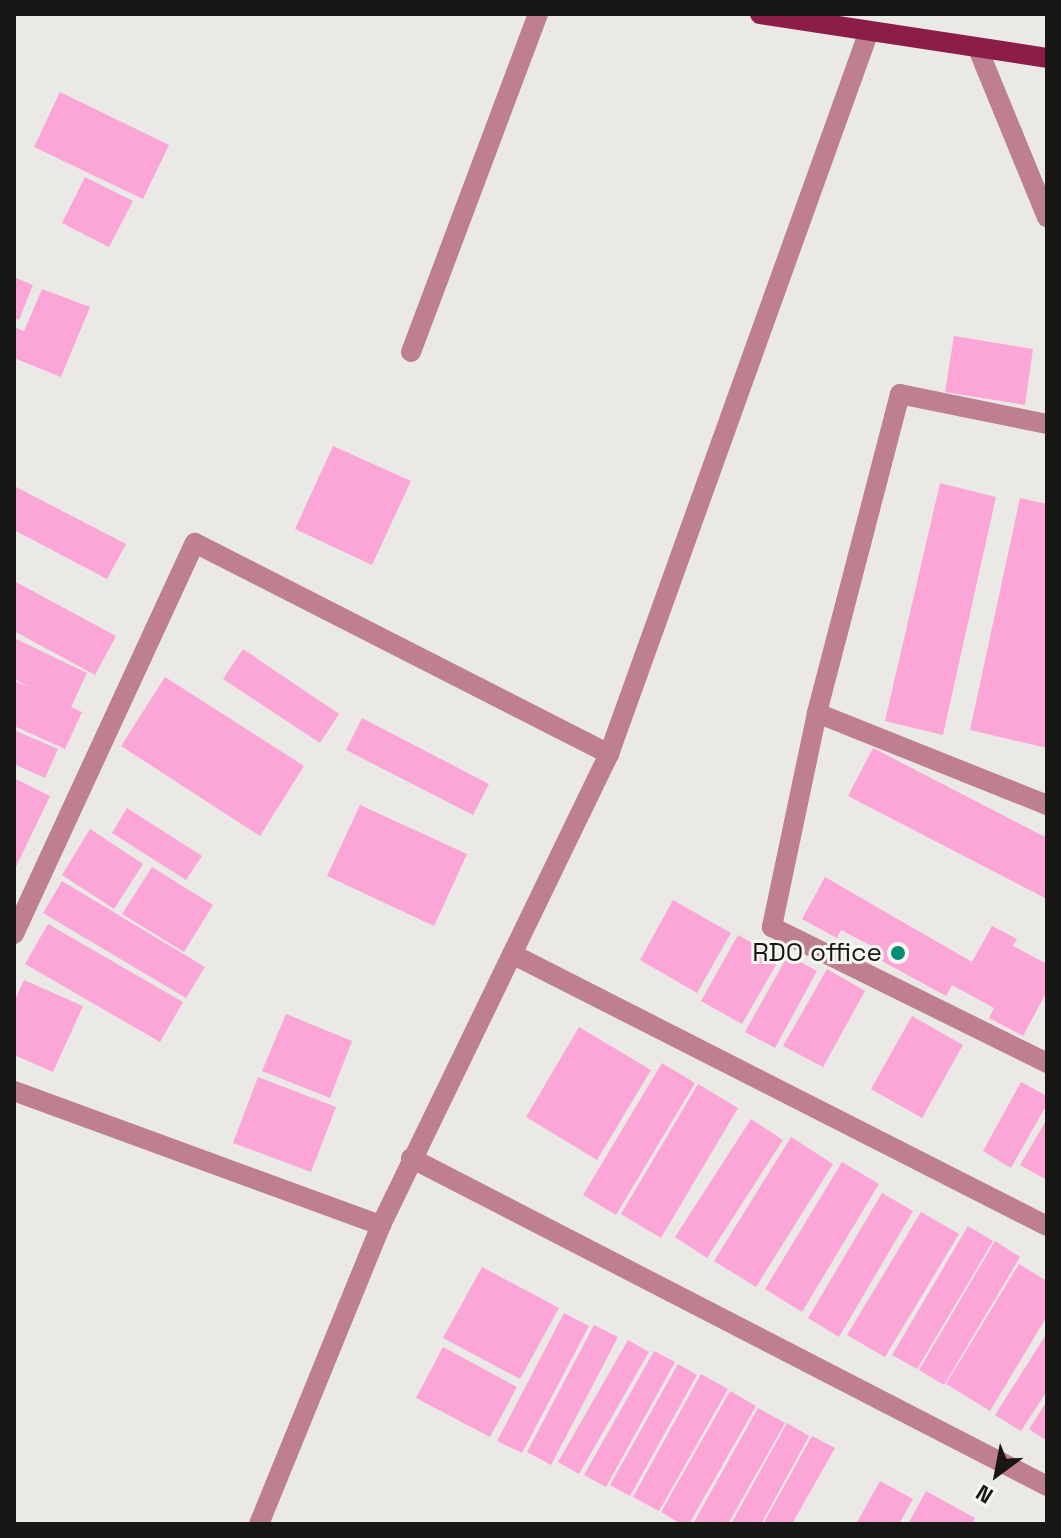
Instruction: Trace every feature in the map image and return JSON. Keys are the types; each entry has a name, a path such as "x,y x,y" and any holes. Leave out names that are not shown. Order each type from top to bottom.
{"main road":[{"path":"760,14 1047,58"}],"street":[{"path":"411,352 538,14"},
{"path":"259,1524 411,1158 609,754 869,31"},
{"path":"978,49 1047,217"},
{"path":"1047,424 900,394 817,713 772,927 1047,1063"},
{"path":"14,934 195,543 609,754"},
{"path":"817,713 1047,805"},
{"path":"512,954 1047,1226"},
{"path":"14,1091 381,1225"},
{"path":"411,1158 1047,1486"}],"building":[{"path":"60,92 169,145 143,199 34,147"},
{"path":"85,177 133,201 109,247 62,223"},
{"path":"14,277 33,285 19,320 14,318"},
{"path":"42,289 90,307 61,377 14,358 14,327 24,331"},
{"path":"954,336 1033,349 1025,405 945,392"},
{"path":"333,446 411,481 372,565 295,529"},
{"path":"940,483 996,497 943,735 885,721"},
{"path":"16,487 126,544 107,579 14,530"},
{"path":"1020,498 1047,504 1047,748 970,730"},
{"path":"14,581 116,636 95,675 14,631"},
{"path":"14,638 87,673 71,707 82,712 65,749 14,726 14,681 30,687 14,679"},
{"path":"243,649 339,714 320,743 223,679"},
{"path":"165,677 304,766 260,836 121,746"},
{"path":"362,718 489,784 473,815 346,750"},
{"path":"14,730 58,749 45,778 14,764"},
{"path":"873,748 1047,838 1047,899 848,796"},
{"path":"14,778 50,796 14,871"},
{"path":"360,805 467,854 434,926 327,876"},
{"path":"127,808 202,856 186,880 112,833"},
{"path":"90,829 143,864 114,909 62,875"},
{"path":"152,867 213,905 184,952 122,914"},
{"path":"825,877 972,962 992,926 1017,939 1013,946 1047,964 1047,991 1023,1036 989,1018 994,1008 952,985 946,996 880,960 883,952 841,930 837,938 802,919"},
{"path":"62,881 205,967 186,998 43,913"},
{"path":"673,900 731,933 697,993 640,960"},
{"path":"48,924 183,1002 160,1042 25,964"},
{"path":"738,935 780,958 742,1024 701,1001"},
{"path":"788,955 817,971 775,1048 745,1032"},
{"path":"827,969 865,991 823,1067 783,1046"},
{"path":"24,980 83,1006 53,1072 14,1055 14,1002"},
{"path":"286,1014 352,1041 330,1098 262,1071"},
{"path":"912,1016 963,1045 922,1118 871,1089"},
{"path":"579,1027 651,1070 597,1160 526,1117"},
{"path":"662,1063 695,1083 616,1215 583,1195"},
{"path":"258,1077 336,1107 311,1172 233,1143"},
{"path":"1021,1082 1047,1096 1047,1104 1011,1168 983,1151"},
{"path":"698,1084 738,1108 661,1238 621,1214"},
{"path":"751,1119 783,1140 707,1258 675,1237"},
{"path":"1047,1119 1047,1180 1020,1165"},
{"path":"791,1137 833,1164 756,1287 714,1261"},
{"path":"842,1162 879,1184 802,1312 765,1289"},
{"path":"882,1193 913,1211 839,1337 808,1318"},
{"path":"921,1212 959,1234 885,1357 847,1335"},
{"path":"968,1226 993,1241 917,1369 892,1355"},
{"path":"995,1241 1020,1257 944,1385 919,1370"},
{"path":"1019,1264 1047,1281 1047,1316 990,1411 946,1384"},
{"path":"482,1267 559,1308 520,1379 443,1338"},
{"path":"564,1313 589,1326 522,1453 497,1441"},
{"path":"594,1325 618,1337 551,1465 527,1452"},
{"path":"1047,1333 1047,1391 1021,1431 995,1415"},
{"path":"628,1340 649,1352 579,1474 558,1462"},
{"path":"443,1347 517,1387 490,1437 416,1398"},
{"path":"654,1351 675,1362 606,1487 584,1475"},
{"path":"678,1364 697,1375 630,1496 610,1485"},
{"path":"701,1374 728,1389 659,1511 633,1497"},
{"path":"730,1391 756,1406 689,1524 681,1524 661,1512"},
{"path":"1047,1401 1047,1441 1029,1429"},
{"path":"758,1408 785,1423 728,1524 693,1524"},
{"path":"787,1423 809,1436 761,1524 731,1524"},
{"path":"812,1436 835,1448 792,1524 763,1524"},
{"path":"880,1481 913,1499 899,1524 856,1524"},
{"path":"926,1491 975,1518 972,1524 908,1524"}],"place":[{"name":"RDO office","path":"898,953"}]}
